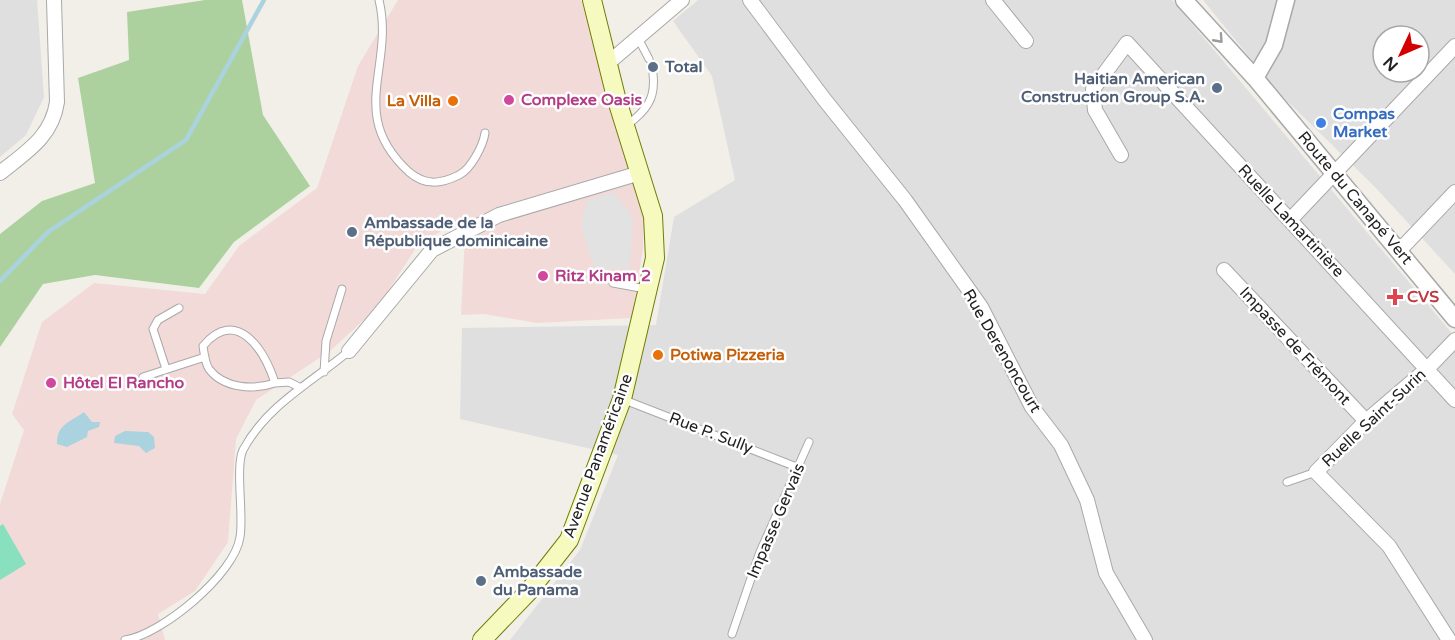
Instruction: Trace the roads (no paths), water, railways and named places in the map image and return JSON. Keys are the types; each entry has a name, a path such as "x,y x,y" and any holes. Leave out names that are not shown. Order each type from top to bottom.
{"main road":[{"name":"Avenue Panaméricaine","path":"482,640 529,591 569,540 622,399 655,258 655,231 591,0"}],"street":[{"path":"0,173 37,144 55,117 57,102 54,0"},
{"path":"607,63 682,0"},
{"name":"Rue Derenoncourt","path":"750,0 824,99 905,200 981,307 1032,407 1061,445 1087,500 1106,573 1145,640"},
{"path":"993,0 1026,41"},
{"name":"Route du Canapé Vert","path":"1184,0 1255,78 1455,319"},
{"path":"1255,78 1274,45 1286,0"},
{"name":"Ruelle Lamartinière","path":"1121,155 1095,110 1094,89 1127,43 1455,400"},
{"path":"1290,220 1455,46"},
{"path":"349,351 432,250 499,215 640,172"},
{"path":"1399,251 1455,192"},
{"name":"Impasse de Frémont","path":"1224,270 1366,421"},
{"name":"Ruelle Saint-Surin","path":"1449,640 1389,546 1317,471 1366,421 1428,368 1455,340"}],"lane":[{"path":"379,0 383,19 383,38 374,99 376,126 397,161 416,178 430,183 444,183 463,173 481,147 486,133"},
{"path":"638,38 650,59"},
{"path":"626,126 642,112 650,100 655,89 653,74"},
{"path":"613,283 649,289"},
{"path":"324,372 326,341 342,289"},
{"path":"166,369 153,329 158,320 179,308"},
{"path":"275,383 267,358 241,331 224,329 211,336 203,346 209,369 221,378 248,389 289,382 299,387"},
{"path":"125,640 144,637 174,616 208,587 231,561 240,538 242,453 262,421 299,387 324,372 349,351"},
{"path":"143,377 205,357"},
{"name":"Rue P. Sully","path":"622,399 799,468"},
{"name":"Impasse Gervais","path":"732,634 760,552 809,442"},
{"path":"1287,482 1317,471"}],"water":[{"path":"84,412 92,422 100,422 99,427 88,431 87,437 67,447 57,444 62,428"},
{"path":"125,431 148,432 154,437 155,448 146,453 139,446 114,443 115,436"}],"waterway":[{"path":"0,281 48,232 186,140 264,0"}],"place":[{"name":"Total","path":"653,67"},
{"name":"Haitian American Construction Group S.A.","path":"1217,88"},
{"name":"Complexe Oasis","path":"509,100"},
{"name":"La Villa","path":"453,101"},
{"name":"Compas Market","path":"1321,123"},
{"name":"Ambassade de la République dominicaine","path":"352,232"},
{"name":"Ritz Kinam 2","path":"543,276"},
{"name":"CVS","path":"1395,297"},
{"name":"Potiwa Pizzeria","path":"658,355"},
{"name":"Hôtel El Rancho","path":"51,383"},
{"name":"Ambassade du Panama","path":"481,581"}]}
